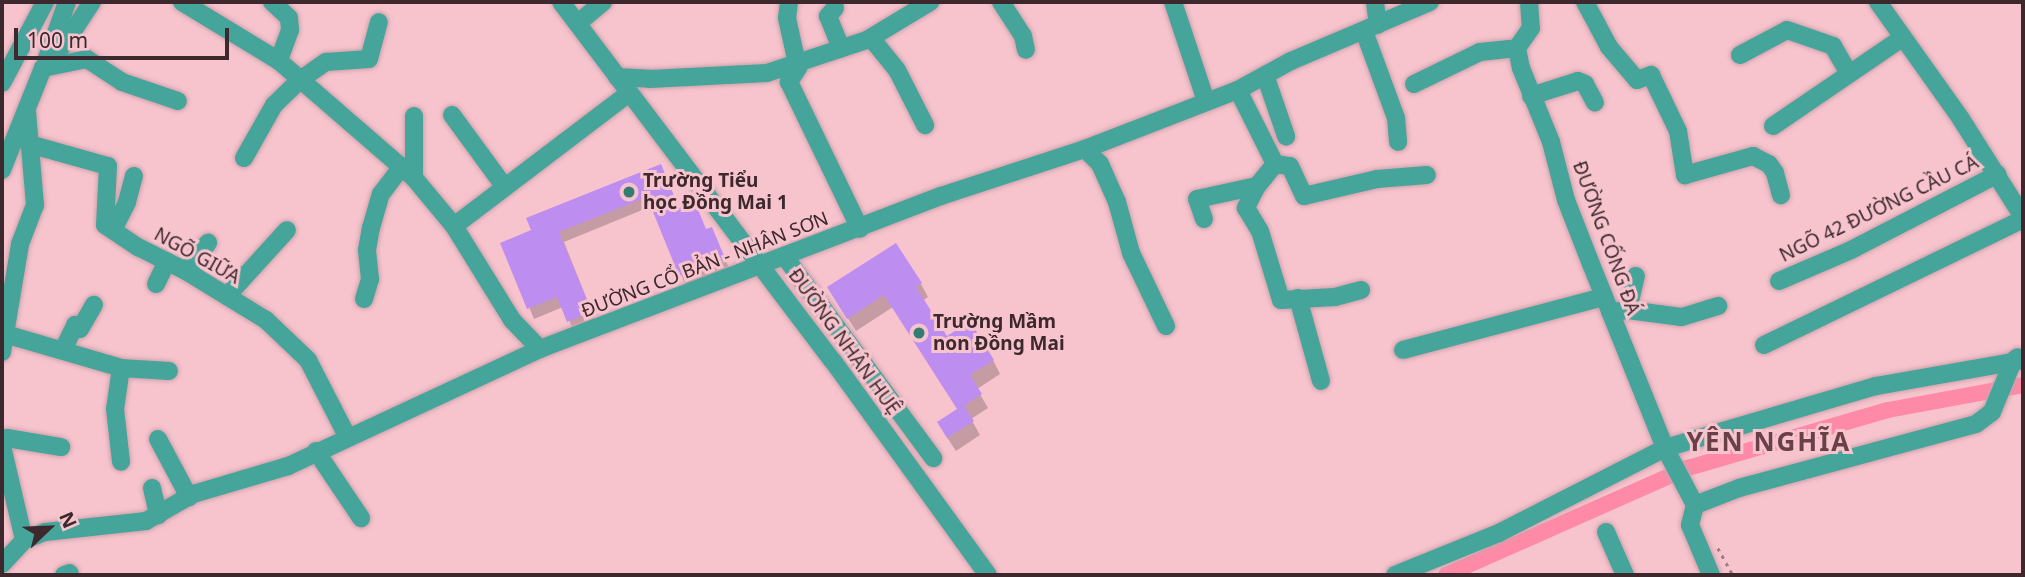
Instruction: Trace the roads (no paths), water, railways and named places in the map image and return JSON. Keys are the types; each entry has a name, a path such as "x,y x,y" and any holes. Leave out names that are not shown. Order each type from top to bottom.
{"street":[{"path":"3,75 45,2"},
{"path":"2,170 67,2"},
{"path":"43,68 65,43 92,2"},
{"path":"182,2 279,61 408,172 454,226 512,320 540,349"},
{"path":"272,2 289,18 290,30 279,61"},
{"name":"ĐƯỜNG NHÂN HUỆ","path":"561,2 628,94 833,361 988,575"},
{"path":"578,23 603,2"},
{"path":"789,2 787,19 797,64 789,82 860,229"},
{"path":"617,77 650,79 748,75 797,64 871,38 930,2"},
{"path":"1000,2 1023,36 1026,50"},
{"path":"1173,2 1206,101"},
{"path":"1375,2 1371,28 1396,118 1398,142"},
{"name":"ĐƯỜNG CỔ BẢN - NHÂN SƠN","path":"24,540 45,532 146,521 189,497 288,466 347,436 422,406 540,349 941,196 1085,149 1238,89 1291,61 1430,2"},
{"path":"1414,84 1480,52 1517,48 1531,28 1529,2"},
{"path":"1585,2 1609,47 1637,80 1651,75 1678,131 1685,175 1753,156 1769,164 1775,173 1781,195"},
{"path":"1764,345 2023,218 1998,174 1878,2"},
{"path":"835,8 828,16 841,49"},
{"path":"244,158 274,105 300,80 326,62 369,59 379,22"},
{"path":"1740,55 1787,30 1833,46 1849,74"},
{"path":"871,38 897,70 925,125"},
{"path":"1773,126 1902,38"},
{"name":"ĐƯỜNG CỐNG ĐÁ","path":"1517,48 1531,96 1550,142 1566,200 1614,307 1665,448 1692,497"},
{"path":"43,68 87,59 122,82 178,100"},
{"path":"1265,75 1286,136"},
{"path":"1531,96 1578,81 1585,84 1595,103"},
{"path":"1238,89 1275,164"},
{"path":"454,226 628,94"},
{"path":"27,111 31,130 29,144 34,205 20,244 3,343 63,350 121,368 169,370"},
{"path":"452,115 504,186"},
{"path":"364,299 370,279 367,250 371,228 381,194 408,172 414,116"},
{"path":"29,144 108,166 105,225 113,230 127,202 134,176"},
{"path":"1085,149 1100,164 1117,202 1131,253 1166,326"},
{"path":"1275,164 1290,166 1304,197 1377,179 1427,175"},
{"path":"1275,164 1246,208 1260,231 1281,300 1335,297 1361,290"},
{"name":"NGÕ 42 ĐƯỜNG CẦU CÁ","path":"1779,281 1851,250 1998,174"},
{"path":"1204,219 1197,199 1258,186"},
{"name":"NGÕ GIỮA","path":"113,230 266,320 308,360 347,436"},
{"path":"227,296 287,230"},
{"path":"186,271 208,243"},
{"path":"785,257 933,458"},
{"path":"156,284 167,261"},
{"path":"1614,307 1636,276"},
{"path":"1298,298 1321,381"},
{"path":"63,350 75,326 80,329 94,305"},
{"path":"1403,350 1614,307 1682,317 1717,306"},
{"path":"833,361 852,347"},
{"path":"1395,575 1499,533 1665,448 1876,386 2020,358"},
{"path":"1711,575 1690,525 1692,497 1739,488 1976,424 1992,412 2020,358"},
{"path":"121,368 115,409 121,461"},
{"path":"2,564 24,540 2,446 7,438 61,447"},
{"path":"158,439 189,497"},
{"path":"316,451 360,518"},
{"path":"152,488 158,515"},
{"path":"1606,532 1625,575"}],"waterway":[{"path":"1446,575 1688,468 1888,410 2023,385"}],"place":[{"name":"Trường Tiểu học Đồng Mai 1","path":"629,192"},
{"name":"Trường Mầm non Đồng Mai","path":"919,333"}],"district":[{"name":"YÊN NGHĨA","path":"1769,442"}]}
